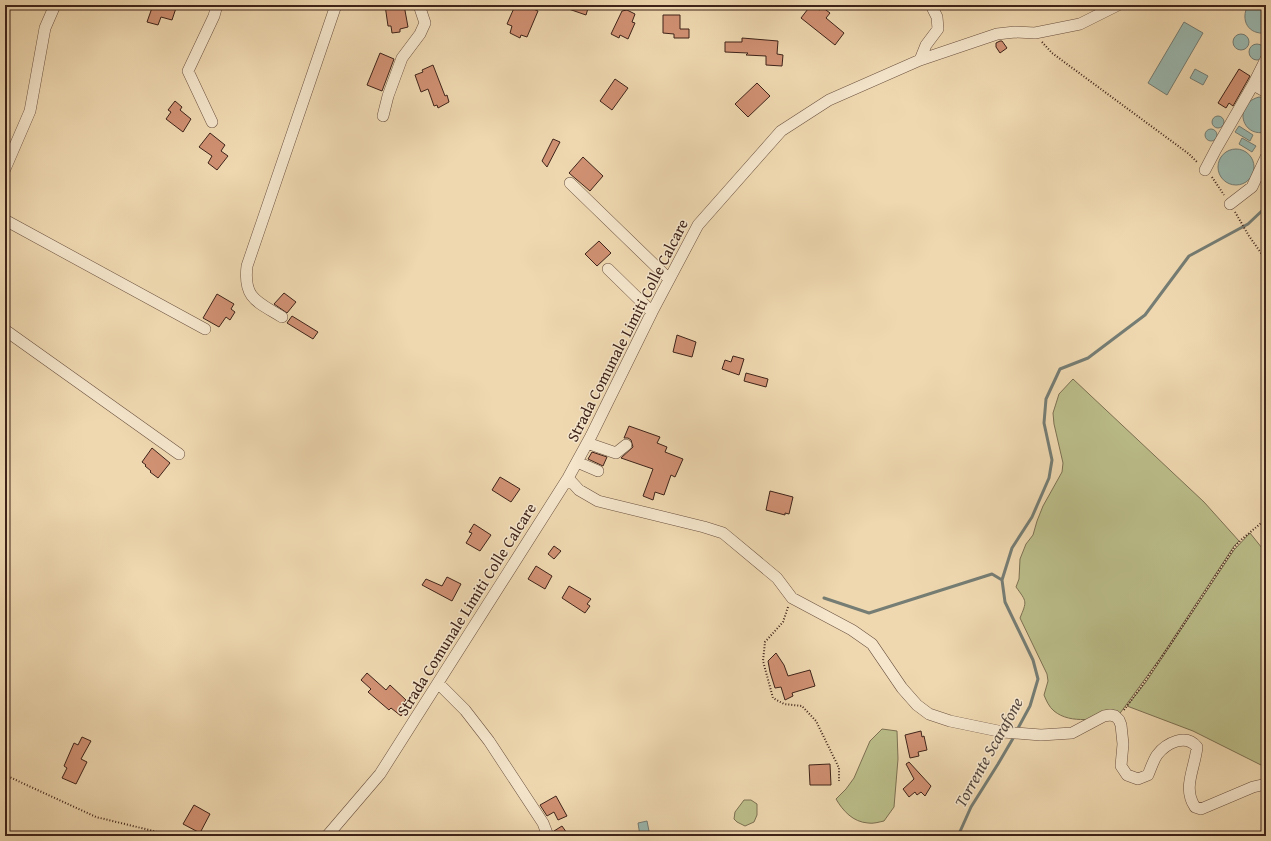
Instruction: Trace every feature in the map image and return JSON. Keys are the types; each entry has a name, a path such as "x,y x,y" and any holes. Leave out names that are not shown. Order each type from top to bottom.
{"street":[{"path":"5,169 30,111 45,28 55,5"},
{"path":"212,122 188,71 214,16 217,5"},
{"path":"282,317 260,304 252,297 248,290 246,277 247,266 336,5"},
{"path":"383,116 388,96 402,58 420,34 425,23 419,5"},
{"path":"920,60 926,45 938,29 937,17 932,5"},
{"name":"Strada Comunale Limiti Colle Calcare","path":"327,836 380,774 568,478 698,224 781,131 829,100 920,60 997,34 1015,32 1035,33 1080,24 1105,8 1118,5"},
{"path":"1205,170 1266,59"},
{"path":"1254,83 1266,92"},
{"path":"1230,204 1252,187 1266,157"},
{"path":"570,183 669,279"},
{"path":"5,220 205,328"},
{"path":"608,268 652,312"},
{"path":"5,330 180,454"},
{"path":"587,443 616,453 626,445"},
{"path":"577,462 598,471"},
{"path":"568,478 579,490 598,501 723,533 777,578 792,598 852,630 872,644 902,688 917,705 929,714 950,721 1003,732 1041,735 1072,733 1104,716 1116,716 1121,725 1123,744 1120,766 1127,775 1138,779 1148,775 1157,755 1166,746 1183,740 1194,743 1197,747 1188,787 1191,801 1195,807 1202,809 1253,787 1266,784"},
{"path":"438,683 465,710 489,741 543,823 548,836"}],"path":[{"path":"1035,33 1052,53 1189,154 1212,177 1266,260"},
{"path":"1119,720 1124,708 1168,648 1234,548 1266,519"},
{"path":"792,598 783,622 765,642 763,661 773,698 784,704 802,706 816,721 839,768 839,781"},
{"path":"5,775 96,816 174,836"}],"green space":[{"path":"1073,379 1204,502 1239,541 1234,546 1161,657 1118,716 1085,720 1068,718 1054,711 1049,705 1044,695 1048,681 1047,674 1020,618 1025,602 1016,587 1019,579 1020,559 1026,544 1033,535 1043,506 1062,472 1063,463 1053,413 1059,394"},
{"path":"1250,533 1266,553 1266,777 1263,777 1263,766 1193,731 1127,706 1146,682 1234,550"},
{"path":"882,729 897,731 898,759 894,807 884,821 872,823 858,821 842,808 836,799 854,778 870,741"},
{"path":"744,800 751,800 757,804 757,815 754,822 745,826 734,819 735,812"}],"water":[{"path":"1248,5 1266,5 1266,33 1254,32 1247,25 1245,16"},
{"path":"1184,22 1203,33 1167,95 1148,83"},
{"path":"1238,34 1244,34 1249,39 1247,48 1244,50 1238,50 1233,45 1233,39"},
{"path":"1254,44 1260,44 1265,49 1263,58 1260,60 1254,60 1249,55 1249,49"},
{"path":"1195,69 1208,76 1203,85 1190,78"},
{"path":"1259,97 1266,98 1266,132 1257,133 1246,125 1243,119 1243,113 1246,106 1251,101"},
{"path":"1216,116 1220,116 1224,122 1220,128 1216,128 1212,124 1212,120"},
{"path":"1239,126 1253,135 1250,141 1235,132"},
{"path":"1209,129 1213,129 1217,135 1213,141 1209,141 1205,137 1205,133"},
{"path":"1242,138 1256,146 1252,152 1239,144"},
{"path":"1236,149 1249,154 1254,167 1249,180 1236,185 1223,180 1218,167 1223,154"},
{"path":"647,821 650,836 640,836 638,823"}],"building":[{"path":"153,5 177,5 172,20 161,17 158,25 147,22"},
{"path":"385,5 404,5 408,27 400,29 400,32 392,33 391,26 388,26"},
{"path":"519,5 524,5 538,11 527,37 521,35 520,38 510,33 512,26 507,24 514,8"},
{"path":"589,5 586,15 560,6"},
{"path":"811,5 820,10 822,7 830,13 826,18 844,33 835,45 801,18"},
{"path":"627,10 635,14 632,22 635,23 628,39 620,35 619,38 611,34 622,11"},
{"path":"663,15 680,15 680,29 689,29 689,38 674,38 674,34 663,33"},
{"path":"742,38 778,41 777,54 783,55 782,66 766,65 766,56 746,55 748,53 725,52 725,42 742,42"},
{"path":"1002,41 1007,48 1000,53 996,47 996,43"},
{"path":"380,53 394,59 382,91 367,85"},
{"path":"433,65 445,96 447,95 449,102 438,108 437,105 434,106 428,89 421,92 415,75 423,72 422,70"},
{"path":"1239,69 1250,76 1233,106 1229,103 1226,108 1218,103"},
{"path":"615,79 628,88 612,110 600,101"},
{"path":"757,83 770,96 748,117 735,104"},
{"path":"175,101 182,107 180,110 191,119 183,132 166,119 171,112 168,110"},
{"path":"210,133 225,145 221,151 228,156 217,170 208,163 212,156 199,147"},
{"path":"553,139 560,142 547,167 542,161"},
{"path":"583,157 603,176 590,191 569,173"},
{"path":"599,241 611,253 597,266 585,254"},
{"path":"284,293 296,302 287,313 274,304"},
{"path":"217,294 234,304 231,309 235,312 230,320 226,317 219,327 203,318"},
{"path":"292,316 318,332 313,339 287,323"},
{"path":"677,335 696,342 692,357 673,352"},
{"path":"733,356 744,359 739,375 722,369 725,360 731,362"},
{"path":"746,373 768,379 766,387 744,381"},
{"path":"629,426 660,437 657,443 667,447 665,452 683,459 675,477 671,475 664,495 655,492 653,500 643,496 653,469 621,458 633,447 631,440 624,438"},
{"path":"152,448 170,463 158,478 150,472 151,471 142,462"},
{"path":"592,452 607,457 603,466 588,459"},
{"path":"500,477 520,489 511,502 492,490"},
{"path":"770,491 793,497 789,514 785,513 785,515 766,510"},
{"path":"474,524 491,535 480,551 466,543 472,533 469,532"},
{"path":"554,546 561,551 554,559 548,554"},
{"path":"536,566 552,576 545,589 528,579"},
{"path":"447,577 461,584 452,601 422,585 426,579 442,586"},
{"path":"569,586 591,599 587,604 590,606 585,613 562,598"},
{"path":"776,653 784,665 788,676 810,670 815,686 792,693 793,696 785,700 781,687 775,688 770,672 768,661"},
{"path":"367,673 386,690 390,685 406,700 402,705 407,709 401,716 391,708 389,710 368,692 371,689 361,680"},
{"path":"921,731 922,737 924,736 927,750 918,752 919,756 910,758 905,735"},
{"path":"82,737 91,741 81,759 87,762 76,784 62,778 67,768 64,766 74,743 78,745"},
{"path":"909,762 931,786 925,796 921,792 917,795 915,792 909,797 903,789 914,779 906,764"},
{"path":"830,764 831,785 810,785 809,765"},
{"path":"556,796 567,816 558,820 554,812 547,816 540,805"},
{"path":"194,805 210,814 200,833 183,824"},
{"path":"562,826 569,836 555,836 554,831"}],"waterway":[{"name":"Torrente Scarafone","path":"1017,730 1030,706 1038,679 1033,660 1005,602 1002,580 1012,548 1032,517 1049,478 1052,460 1044,423 1046,399 1060,369 1088,358 1145,315 1189,256 1248,224 1266,207"},
{"path":"824,598 869,613 992,574 1002,580"},
{"name":"Torrente Scarafone","path":"958,836 971,807 1015,735"}]}
